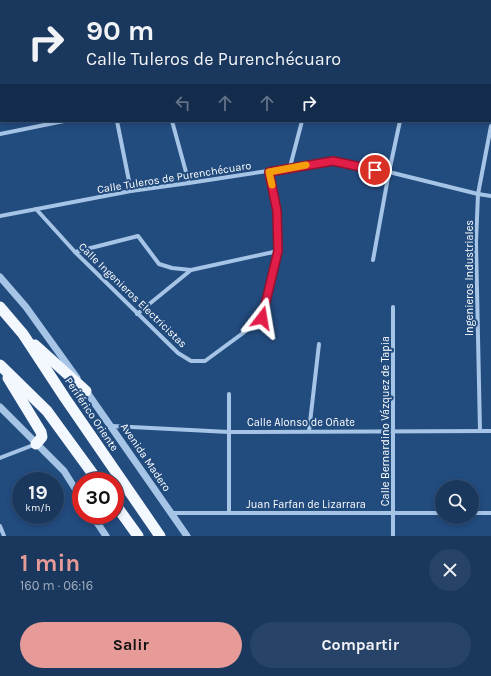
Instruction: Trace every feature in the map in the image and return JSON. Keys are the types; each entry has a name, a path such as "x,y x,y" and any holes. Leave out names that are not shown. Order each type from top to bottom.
{"highway":[{"name":"Periférico Oriente","path":"0,308 23,334 69,404 160,536"},
{"path":"23,334 86,391"},
{"path":"0,365 41,432 42,437 36,444"},
{"path":"0,365 47,411 91,472"},
{"path":"124,517 138,536"}],"street":[{"path":"0,134 59,122"},
{"path":"117,122 131,191"},
{"path":"172,122 189,184"},
{"path":"290,167 302,122"},
{"path":"373,260 388,172 400,122"},
{"name":"Ingenieros Industriales","path":"480,431 476,242 478,194 491,126"},
{"name":"Calle Tuleros de Purenchécuaro","path":"0,216 131,191 189,184 333,161 491,196"},
{"name":"Calle Ingenieros Electricistas","path":"36,209 75,252 178,353 191,361 205,361 262,318 278,251 277,211 269,172"},
{"path":"75,252 138,236 159,264 172,268 191,270 278,251"},
{"path":"137,314 191,270"},
{"name":"Avenida Madero","path":"0,277 26,307 112,426 187,536"},
{"name":"Calle Bernardino Vázquez de Tapia","path":"393,536 394,307"},
{"path":"309,431 319,344"},
{"path":"229,394 229,513"},
{"path":"0,407 64,471 72,484"},
{"name":"Calle Alonso de Oñate","path":"112,426 229,432 491,431"},
{"path":"0,458 36,444"},
{"name":"Juan Farfan de Lizarrara","path":"170,513 435,513"},
{"path":"479,513 491,513"},
{"path":"98,524 106,536"},
{"path":"0,526 4,536"}],"slow traffic":[{"path":"272,185 269,172 306,165"}],"route":[{"path":"262,318 278,251 277,211 269,172 290,167 333,161 375,170"}]}
